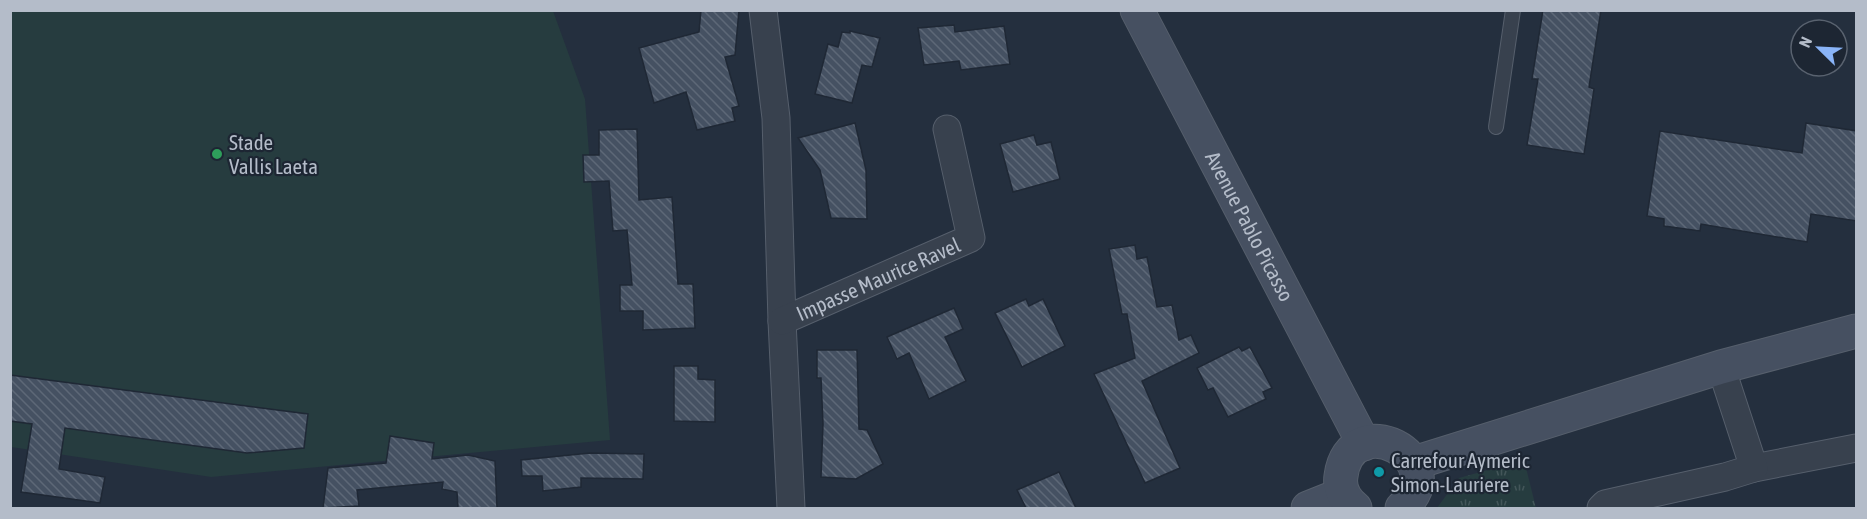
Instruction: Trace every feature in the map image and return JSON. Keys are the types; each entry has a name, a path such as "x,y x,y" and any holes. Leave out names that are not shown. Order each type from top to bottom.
{"main road":[{"name":"Avenue Pablo Picasso","path":"1137,10 1364,444"},
{"path":"1414,463 1721,367 1857,331"},
{"path":"1308,508 1349,501 1340,481 1342,468 1348,456 1364,444 1383,441 1406,452 1414,463 1416,487 1412,498 1402,508"}],"street":[{"name":"Impasse Maurice Ravel","path":"764,10 776,118 782,321 791,508"},
{"name":"Impasse Maurice Ravel","path":"782,321 971,238 947,129"},
{"path":"1721,367 1754,468"},
{"path":"1601,508 1605,504 1725,477 1754,468 1857,448"}],"lane":[{"path":"1496,127 1513,10"}],"green space":[{"path":"10,11 553,11 585,99 610,440 211,477 11,447"},
{"path":"1524,460 1536,508 1437,508 1459,478"}],"building":[{"path":"701,10 739,10 735,55 725,57 739,106 732,108 735,121 697,130 686,92 654,103 639,48 699,32"},
{"path":"1543,10 1601,10 1589,87 1594,89 1584,154 1527,145 1538,79 1532,79"},
{"path":"954,25 955,32 1004,26 1010,64 961,70 959,61 924,65 918,28"},
{"path":"850,31 880,38 872,67 862,65 852,103 815,94 828,44 838,47 842,32 850,33"},
{"path":"855,123 866,170 867,219 831,218 820,170 798,138"},
{"path":"1806,123 1857,131 1857,221 1811,214 1807,242 1701,224 1700,231 1664,226 1664,219 1647,216 1660,131 1802,153"},
{"path":"637,129 639,200 672,197 678,284 693,284 695,328 643,330 643,311 620,311 620,285 632,285 627,230 613,231 609,181 584,182 583,155 599,155 599,130"},
{"path":"1034,135 1037,145 1051,142 1060,179 1013,192 1000,144"},
{"path":"1135,245 1137,259 1147,257 1157,307 1172,305 1179,340 1191,335 1199,353 1142,381 1180,468 1145,483 1094,374 1135,358 1127,314 1122,314 1109,249"},
{"path":"1026,299 1029,306 1043,299 1065,346 1022,367 995,313"},
{"path":"954,308 963,329 945,337 966,381 929,399 909,353 897,359 887,337"},
{"path":"1239,347 1242,351 1250,347 1272,388 1263,392 1266,399 1228,417 1213,388 1208,390 1197,368"},
{"path":"817,350 857,350 859,429 867,430 883,464 856,479 821,477 823,424 821,378 817,378"},
{"path":"674,366 698,366 698,379 715,380 715,422 674,421"},
{"path":"10,375 308,414 304,448 247,453 65,428 59,469 105,477 100,503 21,492 32,424 10,421"},
{"path":"390,436 434,443 432,459 468,455 495,461 497,508 458,508 457,492 442,489 443,482 357,490 359,506 323,508 328,468 386,463"},
{"path":"590,453 644,454 643,479 581,478 581,487 543,491 542,476 522,476 521,460"},
{"path":"1059,472 1076,508 1026,508 1017,490"}],"place":[{"name":"Stade Vallis Laeta","path":"217,154"},
{"name":"Carrefour Aymeric Simon-Lauriere","path":"1379,472"}]}
